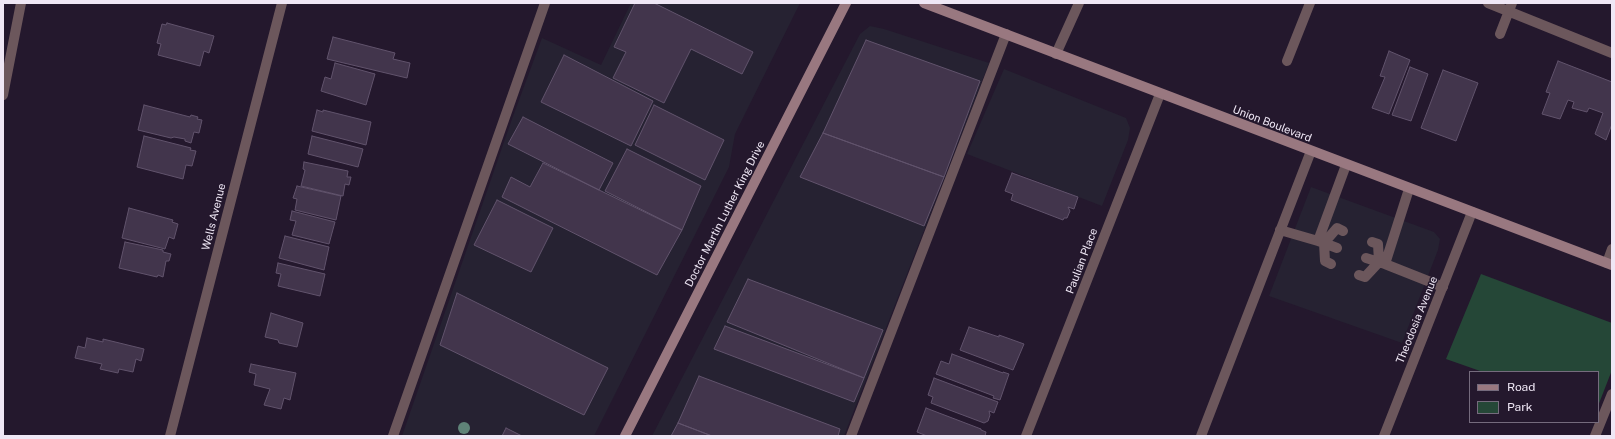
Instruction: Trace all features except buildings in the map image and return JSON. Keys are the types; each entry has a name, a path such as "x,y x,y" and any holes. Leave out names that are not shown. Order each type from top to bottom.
{"main road":[{"name":"Doctor Martin Luther King Drive","path":"625,436 846,3"},
{"name":"Union Boulevard","path":"924,3 1609,264"}],"street":[{"path":"3,96 21,3"},
{"name":"Wells Avenue","path":"170,436 282,3"},
{"path":"393,436 545,3"},
{"path":"1056,54 1079,3"},
{"path":"1287,61 1310,3"},
{"path":"1488,3 1510,7 1612,53"},
{"path":"1500,34 1510,7"},
{"path":"851,436 1006,34"},
{"name":"Paulian Place","path":"1026,436 1160,94"},
{"path":"1201,436 1311,151"},
{"path":"1331,264 1325,261 1321,242 1346,164"},
{"path":"1359,275 1365,277 1382,263 1409,189"},
{"name":"Theodosia Avenue","path":"1384,436 1472,212"},
{"path":"1321,242 1337,228 1343,231"},
{"path":"1280,230 1337,248"},
{"path":"1372,242 1378,244 1382,263"},
{"path":"1609,264 1612,250"},
{"path":"1366,258 1443,287"},
{"path":"1596,436 1612,394"}],"shaded area":[{"path":"631,3 800,3 735,134 729,167 594,436 402,436 512,119 542,38 601,65"},
{"path":"870,26 884,29 989,63 844,436 652,436 860,34"},
{"path":"1004,69 1126,118 1130,128 1128,140 1102,206 967,154"},
{"path":"1311,187 1434,232 1440,239 1438,250 1402,343 1269,296"}],"green space":[{"path":"1481,274 1612,323 1612,370 1599,403 1599,371 1480,371 1446,359"}]}
